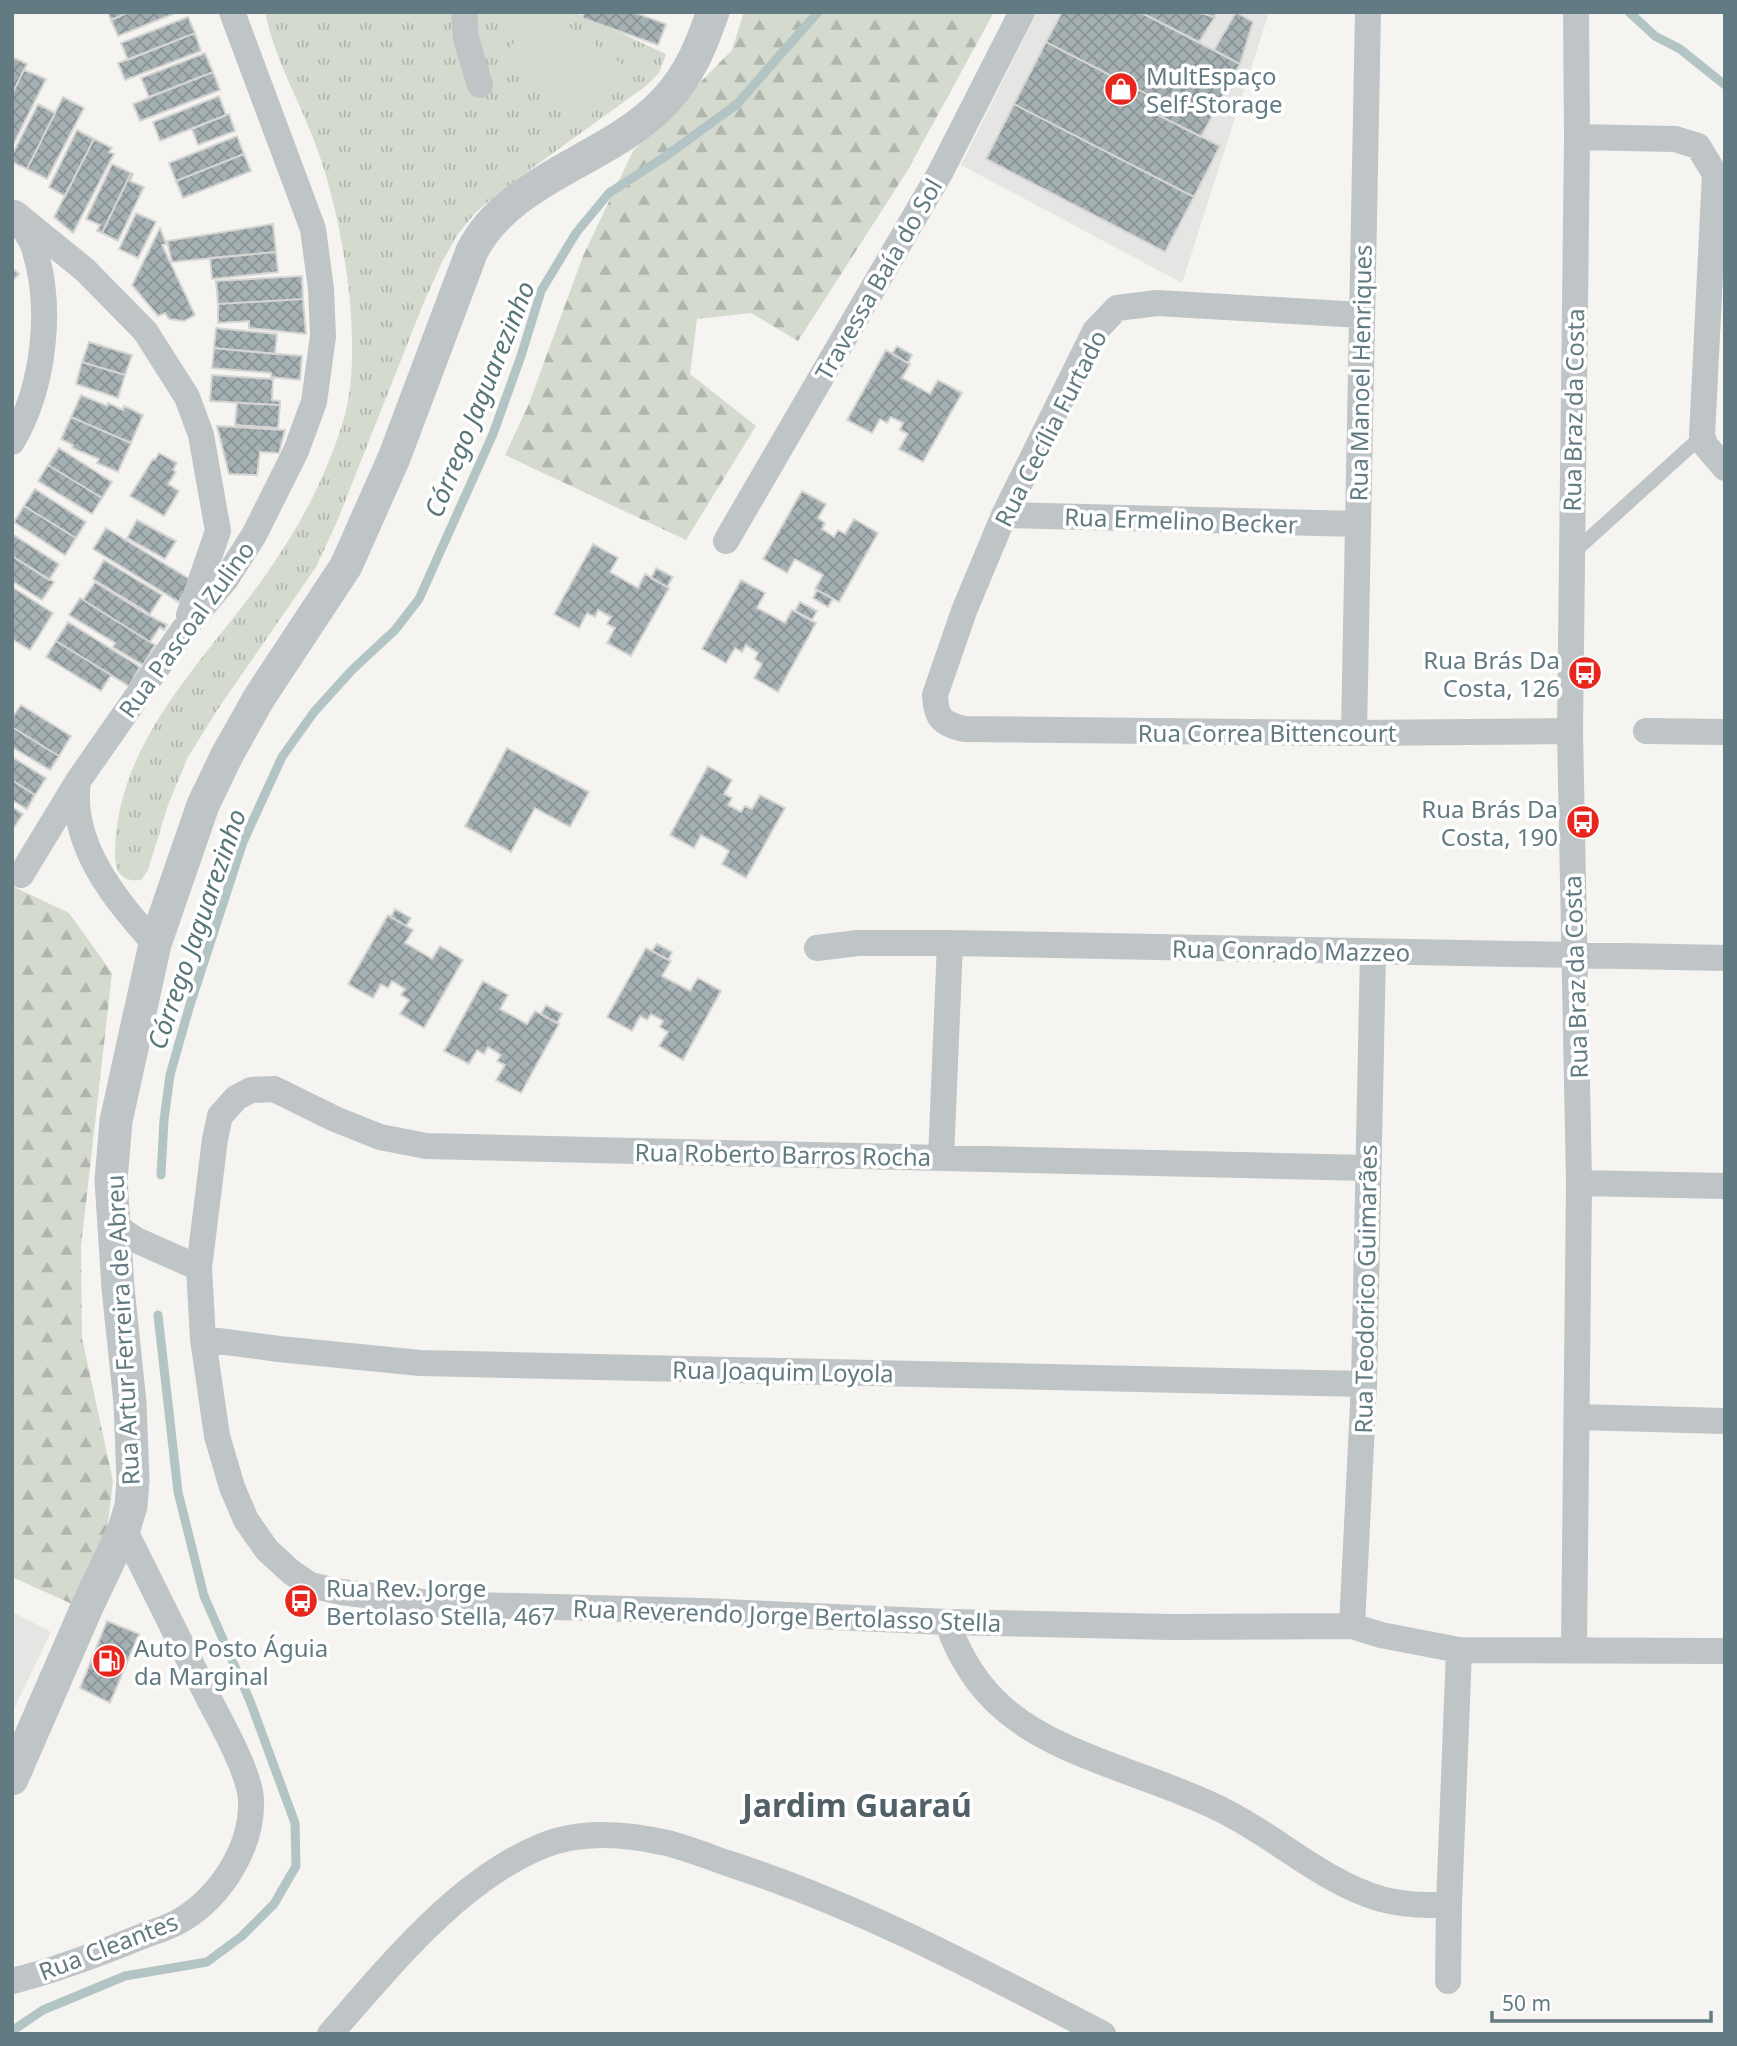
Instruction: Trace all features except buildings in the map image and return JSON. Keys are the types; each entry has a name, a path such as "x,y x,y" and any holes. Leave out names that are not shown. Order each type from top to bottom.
{"street":[{"name":"Rua Pascoal Zulino","path":"21,875 78,781 184,629 226,579 254,536 296,451 314,402 323,336 321,289 313,229 232,12"},
{"path":"464,12 466,38 480,85"},
{"name":"Rua Artur Ferreira de Abreu","path":"12,1779 124,1529 131,1506 133,1480 124,1232 111,1180 116,1121 155,944 203,805 227,755 290,649 346,566 370,516 482,231 524,194 633,128 664,103 690,71 713,12"},
{"name":"Travessa Baía do Sol","path":"726,541 940,173 1022,12"},
{"name":"Rua Manoel Henriques","path":"1354,733 1368,12"},
{"name":"Rua Braz da Costa","path":"1574,1648 1579,1183 1570,731 1576,12"},
{"path":"1577,137 1675,139 1698,146 1715,173 1702,436 1706,446 1725,468"},
{"path":"13,213 85,270 145,331 187,397 201,435 218,531 184,629"},
{"path":"12,442 24,422 38,377 44,327 43,293 33,245 13,213"},
{"name":"Rua Cecília Furtado","path":"964,729 945,723 936,710 935,695 964,611 1004,515 1095,331 1116,308 1157,303 1361,315"},
{"name":"Rua Ermelino Becker","path":"1004,515 1358,524"},
{"name":"Rua Correa Bittencourt","path":"964,729 1354,733 1570,731"},
{"path":"1646,731 1725,732"},
{"path":"78,781 76,799 87,845 104,882 155,944"},
{"name":"Rua Conrado Mazzeo","path":"817,948 858,943 950,943 1725,958"},
{"path":"941,1158 950,943"},
{"name":"Rua Teodorico Guimarães","path":"1352,1626 1364,1384 1373,952"},
{"name":"Rua Roberto Barros Rocha","path":"220,1116 236,1098 251,1090 274,1089 380,1137 426,1146 1368,1168"},
{"name":"Rua Reverendo Jorge Bertolasso Stella","path":"220,1116 188,1264 203,1339 217,1436 246,1520 267,1550 310,1585 341,1592 438,1604 703,1611 947,1622 1170,1627 1352,1626 1381,1635 1459,1650 1574,1648 1725,1651"},
{"path":"1579,1183 1725,1186"},
{"path":"124,1232 188,1264"},
{"name":"Rua Joaquim Loyola","path":"203,1339 420,1363 1364,1384"},
{"path":"1577,1417 1725,1421"},
{"name":"Rua Cleantes","path":"12,1981 37,1975 183,1920 211,1895 228,1874 239,1858 247,1831 251,1798 237,1754 124,1529"},
{"path":"947,1622 956,1647 972,1676 1004,1710 1053,1742 1225,1811 1303,1860 1351,1887 1380,1899 1410,1905 1449,1904"},
{"path":"1448,1981 1459,1650"},
{"path":"330,2034 392,1964 460,1897 502,1868 542,1846 575,1836 615,1835 666,1843 767,1876 873,1919 1103,2034"}],"lane":[{"path":"1571,554 1702,436"}],"shaded area":[{"name":"MultEspaço Self-Storage","path":"1037,12 1269,12 1182,283 961,165"},
{"path":"12,1612 51,1632 12,1713"}],"green space":[{"path":"265,12 575,12 666,54 659,73 646,86 503,189 476,212 458,234 424,302 336,524 316,567 188,757 168,805 148,870 141,880 134,880 120,874 115,851 120,810 131,772 148,736 169,702 267,573 294,531 326,467 347,406 351,379 351,318 338,222 323,166 276,51"},
{"path":"535,12 548,12 625,66 588,119 502,59"},
{"path":"744,12 994,12 906,173 798,341 751,313 697,319 690,374 756,426 686,540 505,455 528,406 583,256 633,151 732,50"},
{"path":"12,886 69,913 112,973 81,1247 82,1338 113,1481 106,1540 72,1604 12,1577"}],"waterway":[{"name":"Córrego Jaguarezinho","path":"161,1175 170,1075 243,842 282,757 314,712 352,670 395,630 419,599 493,434 541,291 576,233 609,193 666,156 737,104 818,12"},
{"path":"1629,12 1655,36 1680,49 1725,85"},
{"name":"Córrego Jaguarezinho","path":"12,2031 43,2010 125,1976 207,1962 242,1936 274,1904 296,1866 295,1823 250,1701 204,1596 178,1492 158,1315"}],"place":[{"name":"MultEspaço Self-Storage","path":"1121,89"},
{"name":"Rua Brás Da Costa, 126","path":"1585,673"},
{"name":"Rua Brás Da Costa, 190","path":"1583,822"},
{"name":"Rua Rev. Jorge Bertolaso Stella, 467","path":"301,1601"},
{"name":"Auto Posto Águia da Marginal","path":"109,1661"}],"district":[{"name":"Jardim Guaraú","path":"857,1804"}]}
